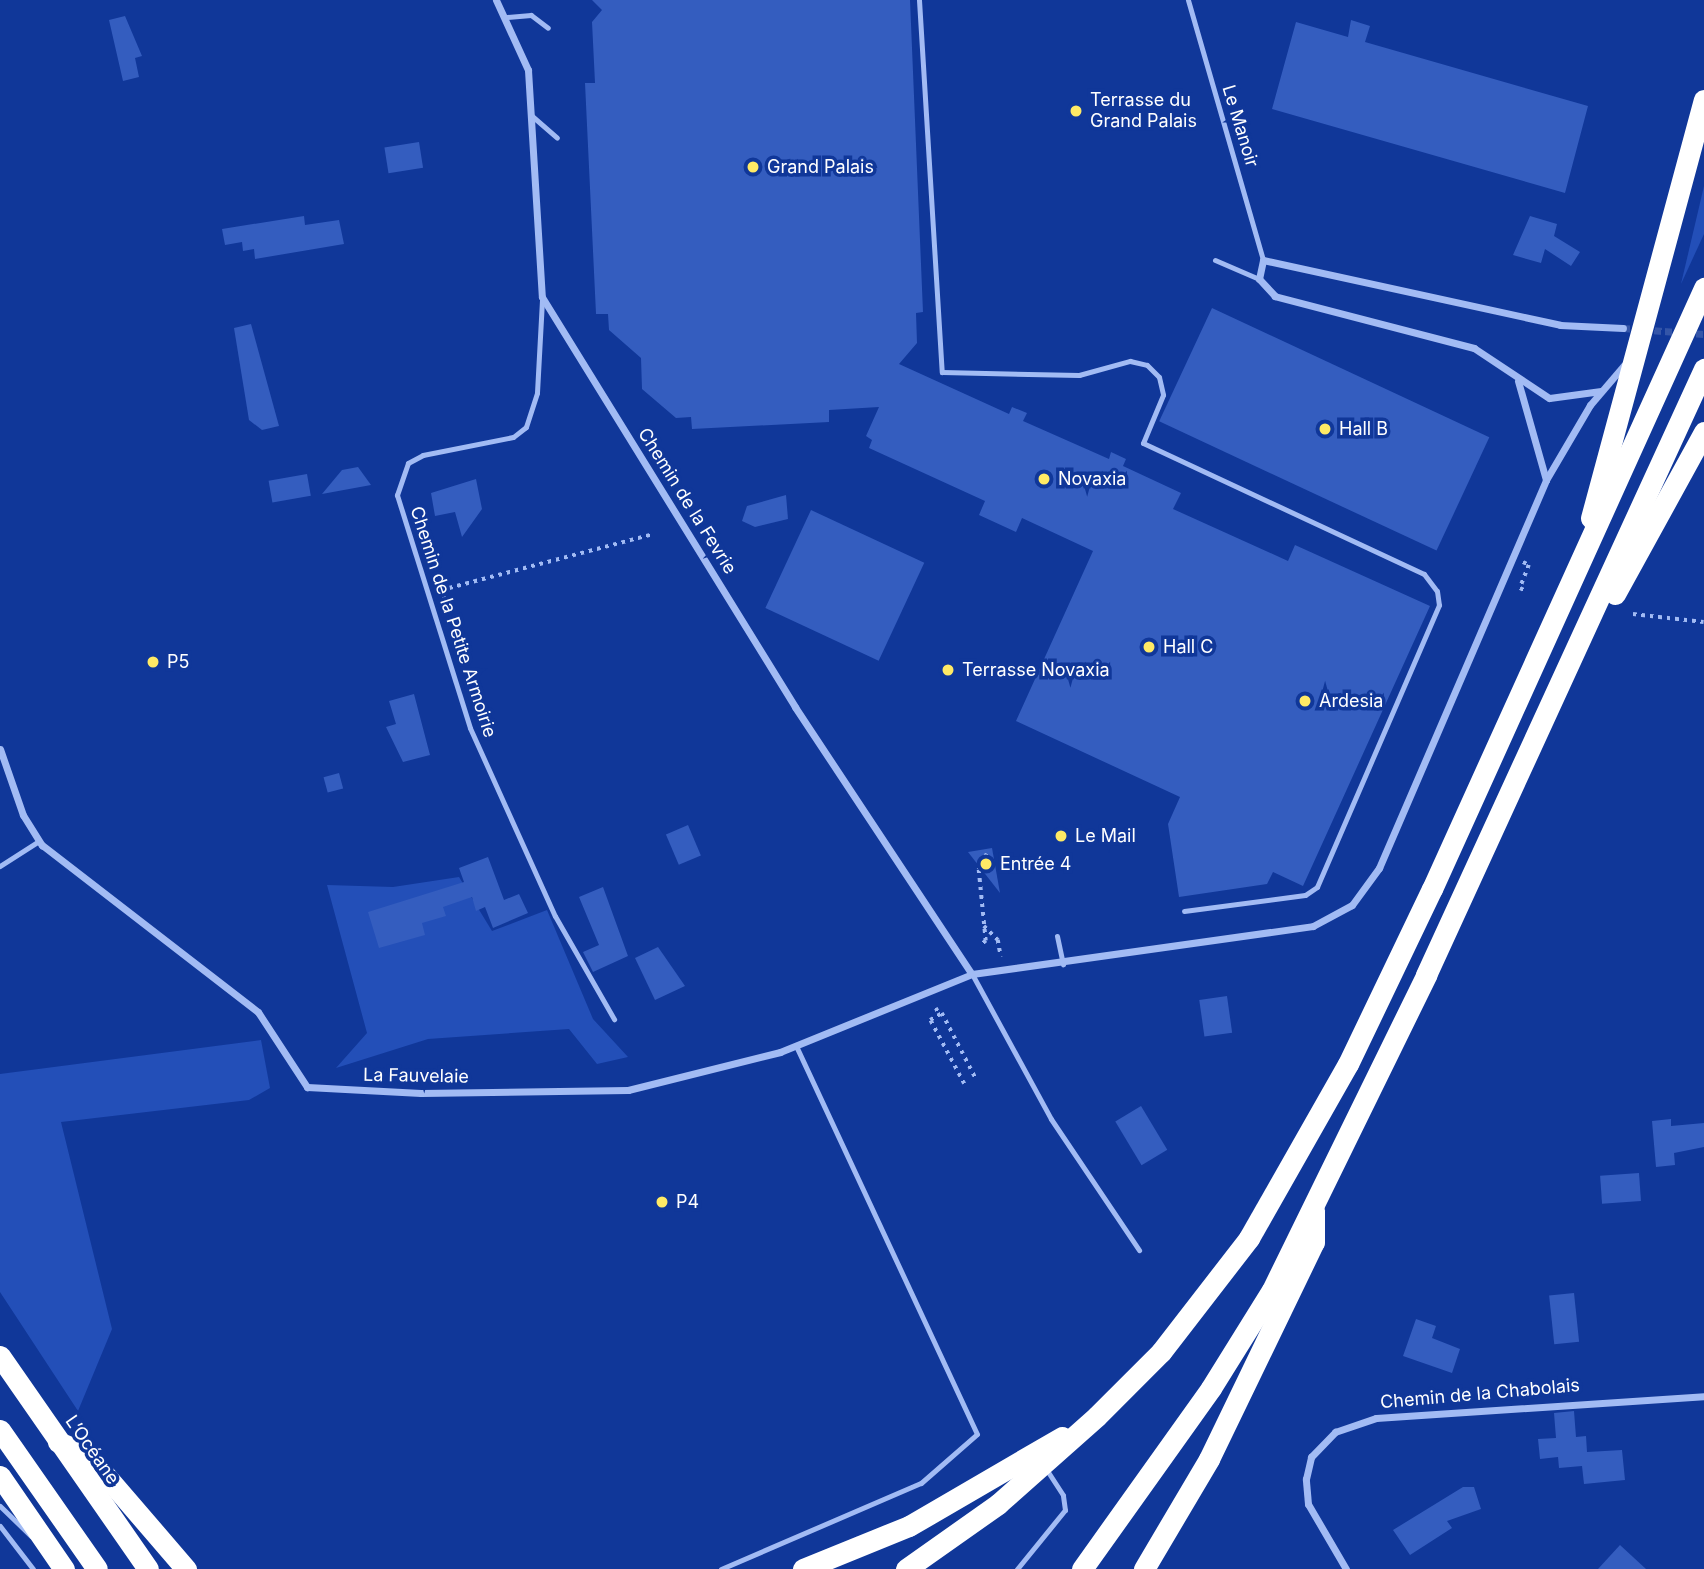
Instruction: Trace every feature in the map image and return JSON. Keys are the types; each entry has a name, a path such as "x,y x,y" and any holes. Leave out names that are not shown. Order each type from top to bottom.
{"highway":[{"path":"1580,567 1704,100"},
{"path":"906,1569 1043,1466 1097,1416 1201,1303 1286,1179 1396,964 1580,567 1704,288"},
{"path":"1082,1569 1211,1388 1314,1207 1704,369"},
{"path":"1562,678 1644,547 1704,432"},
{"path":"1144,1569 1209,1459 1314,1242 1314,1207"},
{"name":"L’Océane","path":"0,1356 57,1442 148,1569"},
{"path":"803,1569 909,1526 1097,1416"},
{"path":"0,1430 97,1569"},
{"path":"57,1442 87,1454 186,1569"},
{"path":"0,1476 64,1569"}],"street":[{"name":"Chemin de la Fevrie","path":"496,0 507,17 528,70 542,297 795,707 972,974"},
{"path":"1602,390 1559,400 1518,380 1486,352 1286,300 1259,279 1263,260 1560,325 1623,328"},
{"name":"La Fauvelaie","path":"0,749 23,815 39,841 258,1012 307,1087 421,1093 628,1090 796,1046 972,974 1063,964 1314,926 1352,905 1379,868 1546,480 1602,390 1637,352"},
{"path":"1518,380 1546,480"},
{"name":"Chemin de la Chabolais","path":"1346,1569 1308,1504 1306,1479 1311,1457 1335,1432 1389,1416 1704,1396"}],"lane":[{"path":"919,0 942,372 1079,375 1130,361 1147,365 1159,377 1163,395 1143,443 1424,574 1439,598 1317,887 1305,895 1184,911"},
{"name":"Le Manoir","path":"1188,0 1263,260"},
{"path":"507,17 531,15 548,28"},
{"path":"532,116 557,138"},
{"path":"1215,260 1259,279"},
{"name":"Chemin de la Petite Armoirie","path":"542,297 537,393 526,426 513,437 423,455 404,469 397,495 471,728 555,916 614,1019"},
{"path":"0,866 39,841"},
{"path":"1056,936 1063,964"},
{"path":"972,974 1051,1119 1139,1250"},
{"path":"721,1569 921,1483 977,1434 796,1046"},
{"path":"1017,1569 1065,1510 1063,1495 1043,1466"},
{"path":"0,1506 50,1550"},
{"path":"0,1526 33,1569"}],"path":[{"path":"435,593 448,597 449,587 653,534"},
{"path":"1526,591 1520,588 1528,568"},
{"path":"1633,614 1704,622"},
{"path":"980,946 984,925 979,870 987,854"},
{"path":"979,870 990,870"},
{"path":"984,925 998,940 1002,963"},
{"path":"936,1008 975,1077"},
{"path":"939,1014 930,1020 964,1084"}],"shaded area":[{"path":"1704,186 1704,234 1681,284"},
{"path":"459,877 492,931 547,910 593,1019 628,1057 597,1064 569,1029 428,1039 336,1068 367,1033 327,885 393,887"},
{"path":"261,1040 270,1088 249,1100 61,1122 112,1329 78,1411 0,1292 0,1074"}],"building":[{"path":"592,0 910,0 923,312 916,313 917,343 899,364 1009,414 1012,407 1027,413 1023,421 1109,459 1111,452 1126,459 1123,466 1181,493 1173,509 1288,561 1295,545 1430,606 1303,886 1273,872 1267,884 1179,897 1168,824 1180,797 1016,721 1093,551 1022,518 1016,532 979,515 985,501 869,448 872,440 866,436 879,407 829,410 829,422 692,429 691,417 676,418 642,389 641,358 609,330 608,314 596,314 585,83 595,83 592,22 602,10"},
{"path":"125,16 142,56 135,58 139,77 123,81 109,20"},
{"path":"1351,20 1370,26 1365,42 1588,106 1565,193 1272,109 1296,22 1348,37"},
{"path":"419,142 423,168 388,173 384,147"},
{"path":"304,216 305,225 339,220 344,244 255,259 254,249 243,251 242,242 225,245 222,229"},
{"path":"1530,216 1557,224 1554,236 1580,252 1571,266 1545,249 1541,263 1513,255"},
{"name":"Hall B","path":"1212,308 1489,437 1437,551 1159,421"},
{"path":"251,324 279,426 262,430 249,420 234,328"},
{"path":"358,467 371,485 322,494 342,470"},
{"path":"307,474 311,496 272,502 269,481"},
{"path":"476,479 482,509 462,537 455,512 435,516 431,493"},
{"path":"786,495 788,519 755,527 742,521 747,506"},
{"path":"811,510 924,563 879,661 765,608"},
{"path":"414,694 430,755 403,762 386,727 396,724 389,701"},
{"path":"339,773 343,788 328,793 324,777"},
{"path":"688,825 701,855 679,865 666,834"},
{"name":"Entrée 4","path":"992,848 1000,893 968,852"},
{"path":"488,857 504,900 519,894 528,913 493,928 485,907 476,911 472,897 443,907 446,916 422,923 425,935 379,948 368,912 464,882 459,868"},
{"path":"603,887 628,956 593,972 583,952 599,945 579,897"},
{"path":"658,947 685,986 655,1000 635,958"},
{"path":"1227,996 1232,1033 1204,1037 1199,1000"},
{"path":"1141,1106 1167,1150 1142,1165 1115,1121"},
{"path":"1671,1119 1671,1126 1704,1123 1704,1147 1674,1153 1675,1165 1656,1167 1652,1121"},
{"path":"1639,1173 1641,1201 1602,1204 1600,1176"},
{"path":"1574,1293 1579,1342 1554,1344 1549,1296"},
{"path":"1416,1319 1436,1326 1432,1338 1460,1349 1452,1373 1403,1356"},
{"path":"1574,1411 1576,1437 1586,1436 1587,1452 1622,1450 1625,1480 1584,1484 1582,1466 1559,1468 1558,1457 1540,1459 1538,1439 1556,1438 1554,1413"},
{"path":"1463,1487 1474,1487 1481,1509 1447,1521 1452,1528 1410,1555 1393,1530"},
{"path":"1620,1545 1646,1569 1598,1569"}],"tunnel":[{"path":"1623,328 1704,334"}],"place":[{"name":"Terrasse du Grand Palais","path":"1076,111"},
{"name":"Grand Palais","path":"753,167"},
{"name":"Hall B","path":"1325,429"},
{"name":"Novaxia","path":"1044,479"},
{"name":"Hall C","path":"1149,647"},
{"name":"P5","path":"153,662"},
{"name":"Terrasse Novaxia","path":"948,670"},
{"name":"Ardesia","path":"1305,701"},
{"name":"Le Mail","path":"1061,836"},
{"name":"Entrée 4","path":"986,864"},
{"name":"P4","path":"662,1202"}]}
